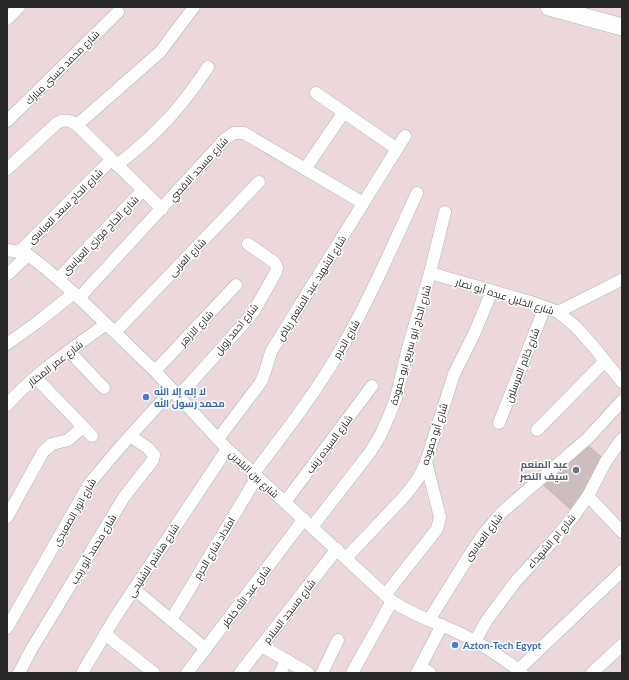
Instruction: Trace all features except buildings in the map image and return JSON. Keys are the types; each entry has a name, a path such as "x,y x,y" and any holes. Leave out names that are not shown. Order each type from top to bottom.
{"street":[{"path":"7,19 19,7"},
{"path":"77,125 160,52 194,7"},
{"path":"558,8 622,27"},
{"name":"شارع محمد حسنى مبارك","path":"7,122 118,12"},
{"name":"شارع الحاج سعد العباسى","path":"7,274 18,252 114,163 138,149 158,131 177,111 208,67"},
{"path":"316,93 397,149"},
{"path":"305,169 344,112"},
{"path":"7,170 57,123 69,120 77,125 142,191 162,209"},
{"name":"شارع مسجد الاقصي","path":"7,344 76,296 162,209 225,138 234,133 244,133 362,203"},
{"name":"شارع الشهيد عبد المنعم رياض","path":"218,439 261,382 266,372 267,361 272,350 405,136"},
{"name":"شارع العربى","path":"110,328 259,182"},
{"name":"شارع الحاج فوزي العباسى","path":"58,280 142,191"},
{"name":"شارع الحرم","path":"256,475 308,401 335,359 362,310 417,193"},
{"name":"شارع الحاج ابو سريع ابو حمودة","path":"308,523 371,452 381,434 396,398 445,212"},
{"name":"شارع احمد زويل","path":"175,394 245,322 254,310 276,272 277,267 274,262 248,244"},
{"name":"شارع بين البلدين","path":"18,252 58,280 76,296 155,371 227,448 389,598 410,612 475,641 497,654 515,670"},
{"name":"شارع الخليل عبده أبو نصار","path":"430,273 558,312 576,327 622,382"},
{"path":"558,312 621,280"},
{"name":"شارع الازهر","path":"155,371 236,285"},
{"name":"شارع أبو حموده","path":"346,558 411,488 419,476 426,462 449,387 492,292"},
{"name":"شارع خاتم المرسلين","path":"499,423 545,307"},
{"name":"شارع عمر المختار","path":"7,405 17,394 70,351 110,328"},
{"path":"70,351 104,388"},
{"path":"537,430 605,360"},
{"path":"36,378 92,436"},
{"name":"شارع السيده زينب","path":"285,502 372,386"},
{"name":"شارع انور الصعيدى","path":"7,628 96,474 130,436 175,394"},
{"name":"شارع العباسى","path":"429,620 472,551 502,512 587,439 622,401"},
{"path":"8,513 43,452 52,444 68,440 83,427"},
{"name":"شارع محمد أبو رجب","path":"19,673 31,650 124,497 153,460 154,455 152,451 130,436"},
{"name":"شارع ام الشهداء","path":"475,641 501,600 516,581 570,521 588,496 606,461 622,439"},
{"name":"شارع هاشم الشليحى","path":"82,673 134,589 227,448"},
{"path":"352,673 389,598 439,524 440,517 426,462"},
{"name":"امتداد شارع الحرم","path":"171,620 256,475"},
{"path":"588,496 622,532"},
{"name":"شارع عبد الله خاطر","path":"187,673 308,523"},
{"name":"شارع مسجد السلام","path":"240,673 337,549"},
{"path":"515,670 622,571"},
{"path":"134,589 206,649"},
{"path":"422,671 442,625"},
{"path":"106,634 154,673"},
{"path":"322,673 338,640"},
{"path":"592,673 622,645"},
{"path":"262,646 308,673"},
{"path":"280,673 287,660"}],"place":[{"name":"لا إله إلا الله محمد رسول الله","path":"146,397"},
{"name":"عبد المنعم سيف النصر","path":"576,470"},
{"name":"Azton-Tech Egypt","path":"455,645"}]}
